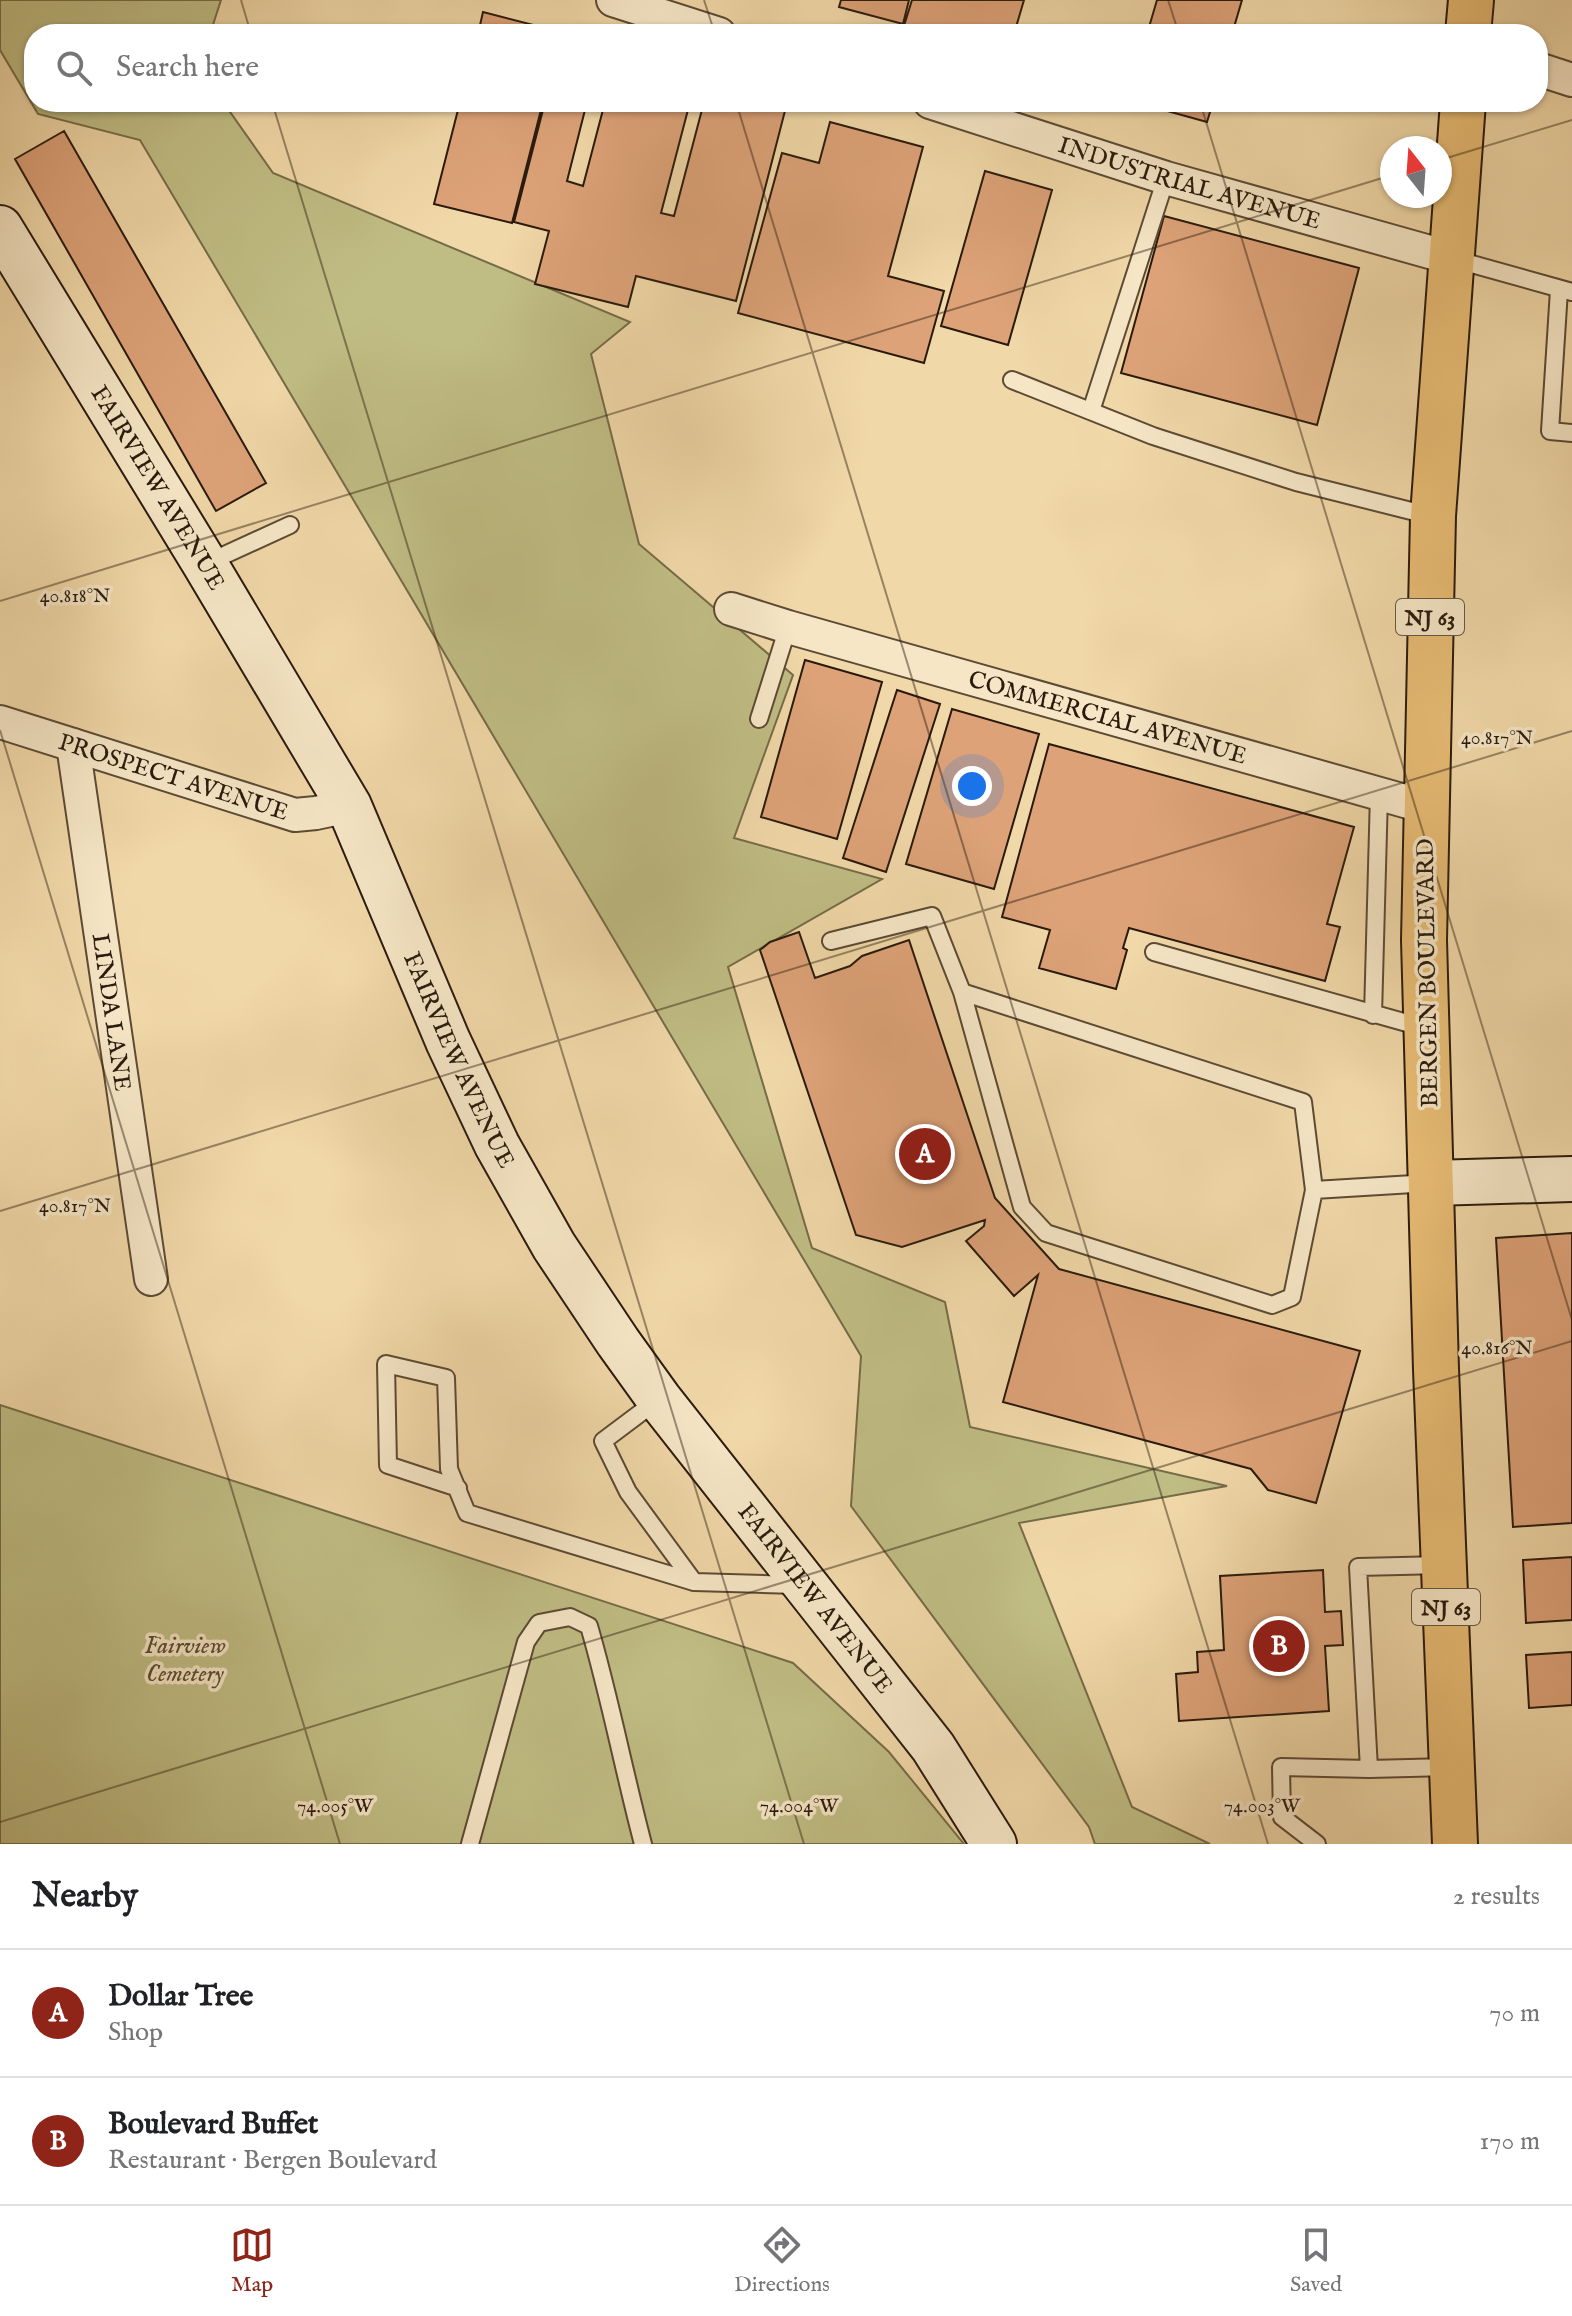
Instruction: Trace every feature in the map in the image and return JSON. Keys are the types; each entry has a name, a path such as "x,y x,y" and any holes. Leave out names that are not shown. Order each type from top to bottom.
{"main road":[{"path":"1469,24 1471,0"},
{"name":"BERGEN BOULEVARD","path":"1455,1844 1424,940 1433,516 1462,112"},
{"name":"FAIRVIEW AVENUE","path":"0,228 349,806 448,1041 497,1145 554,1246 659,1399 933,1747 994,1844"},
{"path":"1432,1183 1572,1179"}],"street":[{"path":"613,0 688,24"},
{"path":"1548,72 1572,80"},
{"name":"INDUSTRIAL AVENUE","path":"961,112 1166,178 1451,258"},
{"name":"COMMERCIAL AVENUE","path":"731,609 1426,807"},
{"name":"PROSPECT AVENUE","path":"0,722 295,815 349,806"},
{"name":"LINDA LANE","path":"73,745 151,1279"}],"lane":[{"path":"1091,411 1166,178"},
{"path":"1451,258 1565,291 1550,431 1572,433"},
{"path":"1012,380 1153,436 1296,482 1433,516"},
{"path":"205,564 290,525"},
{"path":"759,719 788,627"},
{"path":"1373,1015 1379,794"},
{"path":"831,941 932,916 962,992 1022,1207 1046,1233 1272,1305 1292,1297 1314,1190 1303,1102 962,992"},
{"path":"1154,952 1426,1028"},
{"path":"1314,1190 1432,1183"},
{"path":"458,1488 388,1465 386,1364 446,1378 449,1469 458,1488 467,1513 694,1582 806,1585"},
{"path":"659,1399 603,1441 628,1492 694,1582"},
{"path":"1369,1769 1358,1567 1444,1565"},
{"path":"470,1844 526,1642 539,1623 570,1617 589,1626 643,1844"},
{"path":"1317,1844 1282,1817 1281,1767 1453,1767"}],"green space":[{"path":"0,0 221,0 213,24 24,24 24,90 0,50"},
{"path":"230,112 273,173 630,322 591,354 639,544 793,675 734,838 882,879 728,967 812,1248 945,1302 970,1427 1227,1486 1019,1523 1132,1807 1210,1844 1095,1844 1089,1827 851,1506 861,1356 140,140 38,114"},
{"name":"Fairview Cemetery","path":"0,1405 793,1663 889,1752 964,1844 0,1844"}],"building":[{"path":"841,0 909,0 903,24 839,7"},
{"path":"912,0 1024,0 1017,24 905,24"},
{"path":"1157,0 1242,0 1235,24 1150,24"},
{"path":"483,12 530,24 480,24"},
{"path":"457,112 540,112 512,223 434,204"},
{"path":"542,112 584,112 567,181 583,186 602,112 687,112 661,213 674,216 701,112 785,112 736,301 636,276 628,307 535,284 549,231 514,222"},
{"path":"1171,112 1210,112 1207,122"},
{"path":"830,122 923,147 888,276 944,291 924,363 738,313 782,153 819,163"},
{"path":"64,131 266,483 216,511 15,159"},
{"path":"985,171 1052,190 1008,345 941,326"},
{"path":"1164,216 1359,268 1317,425 1121,373"},
{"path":"805,660 882,682 837,839 761,817"},
{"path":"897,690 940,704 886,872 843,858"},
{"path":"952,709 1039,734 994,889 906,864"},
{"path":"1049,744 1354,827 1327,924 1340,927 1325,981 1129,928 1123,948 1127,950 1116,989 1039,968 1050,930 1002,917"},
{"path":"799,932 815,978 850,966 862,956 909,940 995,1198 1059,1269 1360,1351 1316,1503 1268,1490 1251,1469 1003,1402 1038,1275 1014,1296 966,1241 984,1226 985,1220 902,1247 856,1235 760,950 770,942"},
{"path":"1572,1233 1572,1523 1513,1527 1496,1238"},
{"path":"1572,1557 1572,1620 1526,1623 1523,1560"},
{"path":"1323,1570 1325,1612 1341,1611 1343,1645 1325,1646 1329,1711 1179,1721 1176,1674 1198,1672 1197,1652 1224,1650 1220,1576"},
{"path":"1572,1652 1572,1705 1529,1708 1526,1655"}],"place":[{"name":"Dollar Tree","path":"925,1154"},
{"name":"Boulevard Buffet","path":"1279,1646"}]}
